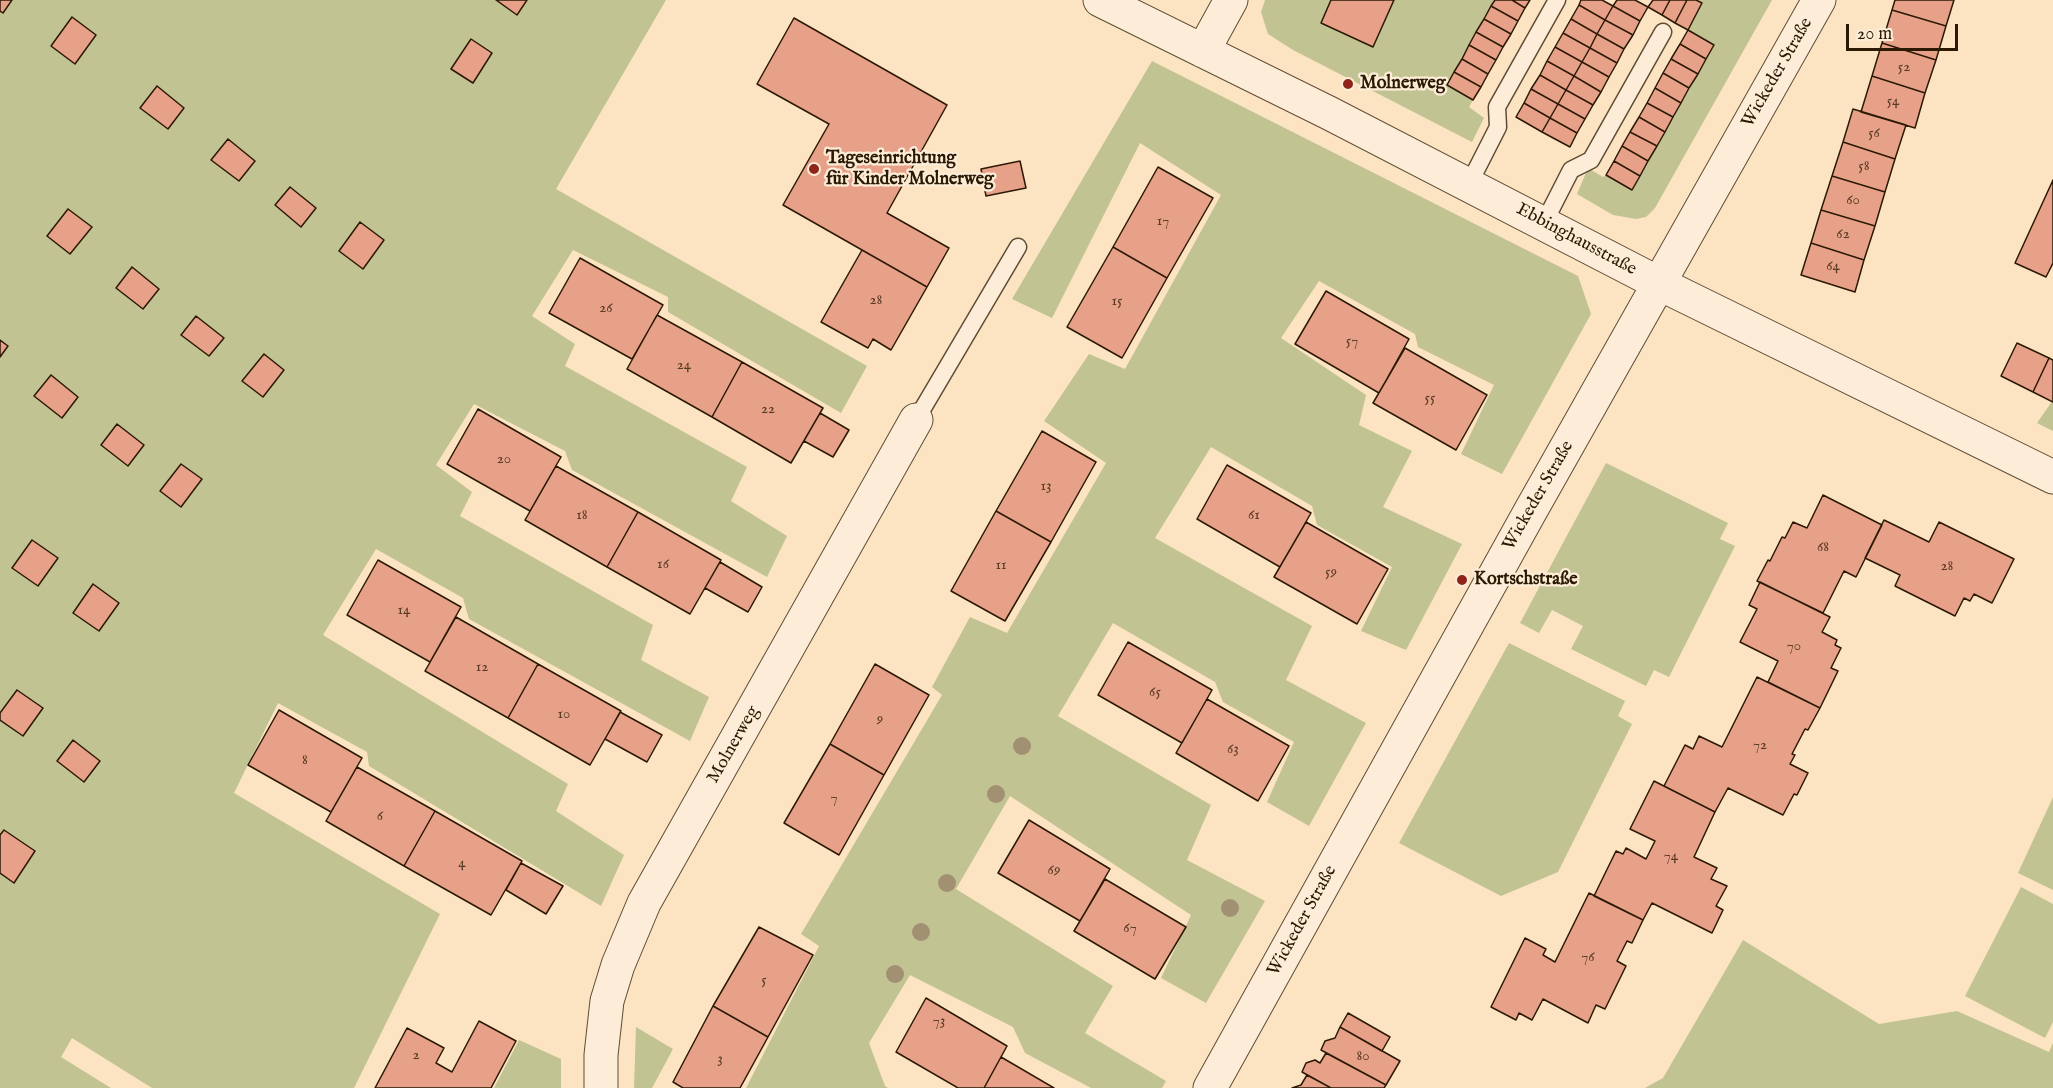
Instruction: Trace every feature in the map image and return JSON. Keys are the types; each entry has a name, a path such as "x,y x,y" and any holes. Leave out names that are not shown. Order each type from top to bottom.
{"street":[{"name":"Ebbinghausstraße","path":"1100,0 1469,184 1660,284 2053,477"},
{"path":"1203,51 1231,0"},
{"name":"Wickeder Straße","path":"1210,1088 1484,593 1819,0"},
{"name":"Molnerweg","path":"601,1088 601,1055 607,1001 618,965 644,903 916,420"}],"lane":[{"path":"1469,184 1498,127 1497,107 1557,0"},
{"path":"1544,223 1571,170 1591,160 1663,32"},
{"path":"916,420 1018,247"}],"green space":[{"path":"0,0 666,0 556,189 867,366 841,413 668,312 668,297 573,250 532,316 575,344 565,366 747,467 731,501 787,536 767,577 572,470 565,451 474,404 436,465 472,492 460,516 653,625 641,660 709,697 690,741 469,619 463,598 376,549 323,635 568,784 556,811 624,855 601,906 369,766 367,752 278,703 234,793 440,914 354,1088 152,1088 72,1038 61,1057 111,1088 0,1088"},
{"path":"1265,0 1495,0 1447,85 1473,100 1469,107 1484,118 1472,142 1293,50 1268,34 1261,12"},
{"path":"1696,0 1772,0 1655,208 1646,217 1636,219 1613,215 1577,194 1588,168 1632,190 1714,45 1688,30 1702,4"},
{"path":"1152,61 1578,276 1591,314 1502,474 1461,454 1494,385 1418,347 1415,334 1319,281 1281,338 1366,395 1359,425 1412,451 1383,507 1462,544 1406,650 1361,631 1392,567 1317,525 1312,506 1211,447 1155,538 1312,626 1286,680 1366,723 1309,826 1267,802 1294,742 1223,702 1215,682 1113,623 1058,716 1211,805 1187,860 1265,901 1206,1003 1161,978 1191,915 1010,796 956,889 1113,986 1085,1033 1166,1081 1162,1088 1091,1088 1025,1053 1013,1027 910,975 869,1043 885,1086 888,1088 746,1088 819,946 801,934 942,695 932,687 970,617 1007,633 1106,463 1044,421 1089,354 1125,369 1221,195 1140,143 1052,318 1012,299"},
{"path":"2053,400 2053,431 2037,423"},
{"path":"1606,463 1728,523 1720,539 1735,546 1669,677 1654,670 1646,686 1571,649 1583,626 1552,610 1539,633 1520,623"},
{"path":"1509,643 1625,701 1618,716 1632,724 1558,872 1501,896 1399,843"},
{"path":"2053,797 2053,890 2018,873"},
{"path":"2021,887 2053,904 2053,1022 2045,1038 1965,996"},
{"path":"1743,940 1879,1024 1957,1011 2049,1052 2053,1043 2053,1088 1645,1088 1663,1078"},
{"path":"636,1027 673,1049 652,1088 634,1088"},
{"path":"519,1040 561,1059 561,1088 494,1088"}],"building":[{"path":"0,0 12,0 3,13 0,11"},
{"path":"496,0 527,0 517,15"},
{"path":"1331,0 1394,0 1373,47 1321,23"},
{"path":"1495,0 1512,0 1525,8 1518,21 1491,6"},
{"path":"1512,0 1530,0 1525,8"},
{"path":"1581,0 1602,0 1613,6 1605,20 1579,5"},
{"path":"1617,0 1635,0 1648,7 1640,21 1613,6"},
{"path":"1653,0 1670,0 1662,15 1648,7"},
{"path":"1670,0 1687,0 1675,23 1662,15"},
{"path":"1687,0 1702,3 1688,30 1675,23"},
{"path":"1895,0 1954,0 1946,26 1892,10"},
{"path":"1579,5 1605,20 1597,34 1571,19"},
{"path":"1491,6 1518,21 1511,34 1484,19"},
{"path":"1613,6 1640,21 1633,35 1605,20"},
{"path":"1892,10 1946,26 1936,60 1882,43"},
{"path":"72,17 96,35 75,64 51,46"},
{"path":"794,18 947,105 887,213 949,248 927,287 783,205 829,124 757,84"},
{"path":"1484,19 1511,34 1503,47 1476,32"},
{"path":"1571,19 1597,34 1590,48 1563,33"},
{"path":"1605,20 1633,35 1624,49 1597,34"},
{"path":"1688,30 1714,45 1706,59 1680,44"},
{"path":"1476,32 1503,47 1496,60 1469,45"},
{"path":"1563,33 1590,48 1582,62 1555,47"},
{"path":"1597,34 1624,49 1617,63 1590,48"},
{"path":"471,39 492,53 473,83 451,69"},
{"path":"1882,43 1936,60 1925,93 1872,76"},
{"path":"1680,44 1706,59 1698,74 1671,59"},
{"path":"1469,45 1496,60 1488,74 1462,59"},
{"path":"1555,47 1582,62 1574,76 1547,61"},
{"path":"1590,48 1617,63 1609,77 1582,62"},
{"path":"1462,59 1488,74 1481,87 1454,72"},
{"path":"1671,59 1698,74 1689,88 1663,73"},
{"path":"1547,61 1574,76 1566,90 1540,75"},
{"path":"1582,62 1609,77 1601,92 1574,76"},
{"path":"1454,72 1481,87 1473,100 1447,85"},
{"path":"1663,73 1689,88 1681,103 1655,88"},
{"path":"1540,75 1566,90 1558,104 1531,89"},
{"path":"1574,76 1601,92 1593,105 1566,90"},
{"path":"1872,76 1925,93 1915,128 1861,112"},
{"path":"157,86 184,108 168,129 140,108"},
{"path":"1655,88 1681,103 1673,117 1647,103"},
{"path":"1531,89 1558,104 1550,118 1524,103"},
{"path":"1566,90 1593,105 1585,119 1558,104"},
{"path":"1524,103 1550,118 1542,132 1516,117"},
{"path":"1647,103 1673,117 1665,132 1639,117"},
{"path":"1558,104 1585,119 1577,133 1550,118"},
{"path":"1853,109 1906,125 1895,159 1843,142"},
{"path":"1639,117 1665,132 1657,146 1630,132"},
{"path":"1550,118 1577,133 1570,147 1542,132"},
{"path":"1630,132 1657,146 1648,161 1622,146"},
{"path":"228,139 255,161 239,181 211,160"},
{"path":"1843,142 1895,159 1885,192 1832,176"},
{"path":"1622,146 1648,161 1640,176 1614,161"},
{"path":"1020,161 1026,188 986,196 981,169"},
{"path":"1614,161 1640,176 1632,190 1606,175"},
{"path":"1158,167 1213,198 1167,278 1113,247"},
{"path":"1832,176 1885,192 1875,226 1821,210"},
{"path":"2053,180 2053,263 2046,277 2015,263"},
{"path":"290,187 316,208 301,227 275,205"},
{"path":"68,209 92,227 70,254 47,236"},
{"path":"1821,210 1875,226 1864,260 1811,243"},
{"path":"360,222 384,240 363,269 339,251"},
{"path":"1811,243 1864,260 1855,292 1801,275"},
{"path":"1113,247 1167,278 1122,358 1067,327"},
{"path":"862,250 927,287 891,350 873,339 868,348 821,322"},
{"path":"580,258 663,305 632,359 549,313"},
{"path":"132,267 159,289 143,309 116,288"},
{"path":"1326,291 1409,339 1379,393 1295,344"},
{"path":"657,315 742,362 712,417 627,369"},
{"path":"196,316 224,338 209,356 181,335"},
{"path":"0,340 8,346 0,357"},
{"path":"2017,343 2049,358 2033,392 2001,376"},
{"path":"1405,348 1487,395 1456,450 1373,403"},
{"path":"264,354 284,370 263,397 242,381"},
{"path":"2049,358 2053,360 2053,402 2033,392"},
{"path":"742,362 823,408 791,463 712,417"},
{"path":"51,375 78,397 62,418 34,396"},
{"path":"478,409 561,457 530,511 447,464"},
{"path":"820,413 849,430 833,457 804,441"},
{"path":"117,424 144,445 128,466 101,445"},
{"path":"1042,431 1096,462 1051,542 996,511"},
{"path":"181,464 202,479 181,507 160,491"},
{"path":"1227,465 1311,513 1280,567 1197,519"},
{"path":"556,466 638,512 607,567 525,520"},
{"path":"1823,495 1882,525 1856,577 1844,571 1823,613 1757,581 1793,522 1807,528"},
{"path":"996,511 1051,542 1005,621 951,591"},
{"path":"638,512 721,560 690,614 607,567"},
{"path":"1884,520 1929,542 1939,522 2014,559 1992,603 1974,594 1970,601 1964,598 1955,616 1895,586 1900,575 1865,558"},
{"path":"1306,522 1388,569 1357,624 1274,577"},
{"path":"32,540 58,558 38,586 12,568"},
{"path":"378,560 461,607 430,662 347,615"},
{"path":"720,562 762,587 748,612 705,588"},
{"path":"1760,582 1830,617 1822,632 1837,640 1835,645 1841,648 1831,668 1838,671 1820,708 1768,682 1778,661 1740,642 1757,609 1749,605"},
{"path":"93,584 119,603 99,631 73,613"},
{"path":"456,617 538,664 508,718 425,671"},
{"path":"1128,642 1212,690 1182,743 1098,695"},
{"path":"538,664 621,711 590,765 508,718"},
{"path":"875,664 929,695 884,775 830,744"},
{"path":"1757,677 1820,708 1808,730 1805,729 1792,754 1795,755 1790,764 1808,773 1797,795 1794,794 1783,815 1728,788 1715,812 1664,786 1685,745 1693,749 1699,736 1722,747"},
{"path":"17,690 43,708 23,736 0,720 0,713"},
{"path":"1207,699 1289,746 1258,801 1176,753"},
{"path":"279,710 362,758 331,812 248,765"},
{"path":"620,712 662,735 647,762 605,739"},
{"path":"73,740 100,761 84,782 57,761"},
{"path":"830,744 884,775 839,855 784,823"},
{"path":"357,767 435,811 404,866 326,821"},
{"path":"1654,781 1715,812 1694,857 1717,868 1711,879 1727,886 1716,906 1723,910 1712,933 1652,903 1643,920 1594,896 1616,851 1623,854 1626,848 1646,859 1655,841 1630,829"},
{"path":"435,811 522,861 491,915 404,866"},
{"path":"1029,820 1110,869 1080,921 998,873"},
{"path":"4,830 35,851 14,883 0,873 0,835"},
{"path":"521,863 563,886 546,914 506,890"},
{"path":"1105,879 1186,927 1155,979 1074,931"},
{"path":"1589,893 1643,920 1632,943 1627,941 1617,961 1626,966 1605,1009 1596,1005 1588,1023 1543,999 1532,1020 1519,1013 1516,1020 1491,1007 1525,938 1546,949 1543,955 1555,962"},
{"path":"759,927 813,955 768,1037 713,1006"},
{"path":"926,998 1007,1046 984,1088 958,1088 896,1052"},
{"path":"713,1006 768,1037 740,1088 683,1088 673,1082"},
{"path":"1348,1013 1390,1037 1382,1051 1340,1027"},
{"path":"479,1021 516,1041 491,1088 375,1088 407,1028 444,1048 436,1063 452,1072"},
{"path":"1340,1027 1400,1061 1386,1085 1321,1050 1325,1041 1335,1038"},
{"path":"1326,1053 1386,1085 1384,1088 1331,1088 1302,1072 1306,1063 1315,1060 1320,1063"},
{"path":"1001,1057 1054,1088 984,1088"},
{"path":"1307,1075 1331,1088 1292,1088 1301,1085"}],"place":[{"name":"Molnerweg","path":"1348,84"},
{"name":"Tageseinrichtung für Kinder Molnerweg","path":"814,169"},
{"name":"Kortschstraße","path":"1462,580"}]}
